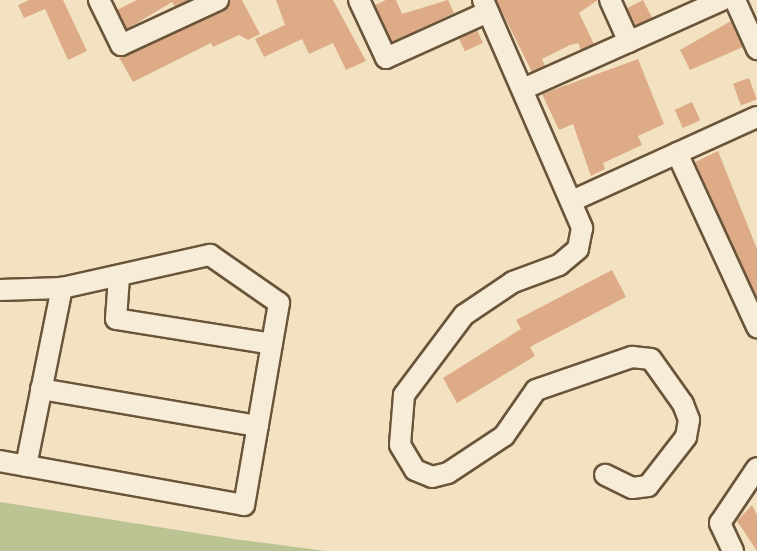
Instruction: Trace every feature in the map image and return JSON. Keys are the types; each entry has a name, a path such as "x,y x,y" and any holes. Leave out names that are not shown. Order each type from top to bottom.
{"street":[{"path":"99,0 121,45 218,0"},
{"path":"359,0 386,58 485,6 574,200 582,228 578,249 559,265 513,282 464,315 405,395 400,445 415,470 432,477 448,473 504,436 536,390 632,357 651,360 683,404 689,420 686,437 648,486 632,488 605,475"},
{"path":"610,0 629,42"},
{"path":"524,89 722,0"},
{"path":"735,0 757,49"},
{"path":"574,200 757,117"},
{"path":"677,153 757,327"},
{"path":"0,290 62,288 210,255 279,303 244,505 0,461"},
{"path":"119,277 116,319 272,344"},
{"path":"26,466 62,288"},
{"path":"41,388 258,426"},
{"path":"733,551 720,523 757,468"}],"green space":[{"path":"0,502 234,539 326,551 0,551"}],"building":[{"path":"29,0 63,0 87,51 68,60 45,9 24,18 18,5"},
{"path":"137,0 189,0 175,7 172,2 127,29 117,10"},
{"path":"230,0 242,0 260,34 248,40 239,35 213,47 211,43 133,82 119,57 223,11"},
{"path":"276,0 333,0 366,61 346,70 333,43 309,54 302,39 264,57 255,39 285,25"},
{"path":"386,0 396,0 402,14 448,0 454,13 392,42 375,5"},
{"path":"496,0 598,0 579,13 594,44 581,50 578,43 570,45 542,59 545,66 532,72"},
{"path":"643,0 652,18 636,26 627,8"},
{"path":"731,21 743,47 690,70 680,50"},
{"path":"477,30 483,43 465,51 459,38"},
{"path":"638,59 664,124 638,136 642,145 603,163 605,169 591,176 573,124 559,130 542,94"},
{"path":"749,78 757,100 741,105 733,84"},
{"path":"692,102 700,120 683,128 675,110"},
{"path":"718,151 757,249 757,298 695,162"},
{"path":"612,270 626,297 530,347 535,356 457,403 443,378 521,329 516,320"},
{"path":"752,505 757,515 757,551 737,521"}]}
